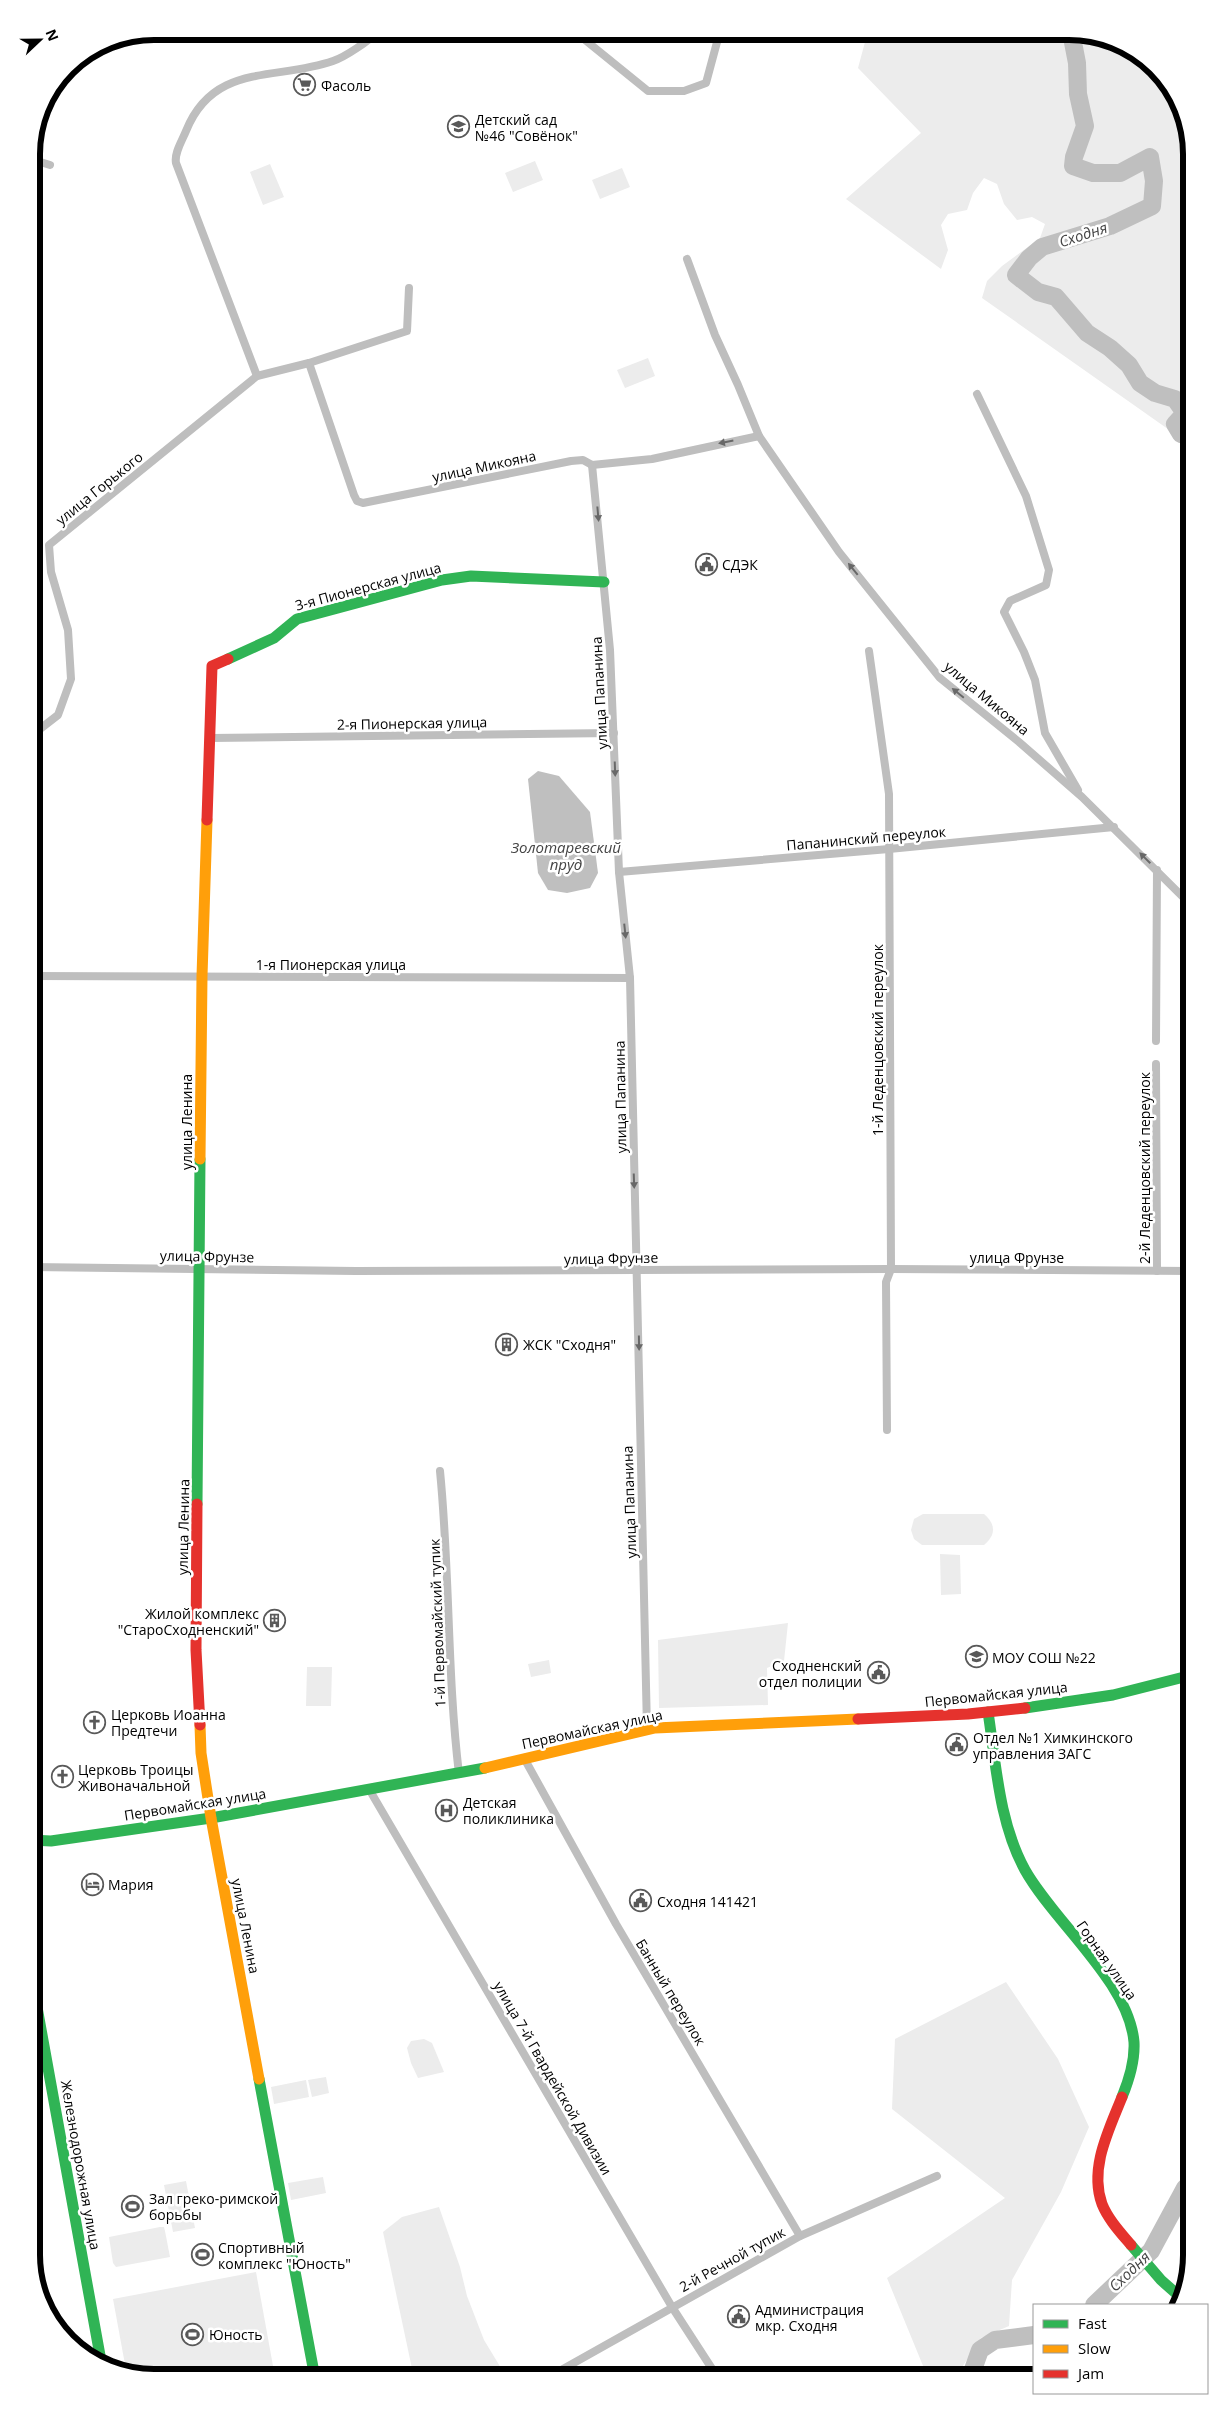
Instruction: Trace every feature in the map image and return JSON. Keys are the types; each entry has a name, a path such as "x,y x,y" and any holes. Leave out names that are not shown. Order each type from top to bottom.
{"street":[{"path":"257,376 175,159 196,110 214,92 252,75 334,61 366,40"},
{"path":"586,40 648,91 684,91 706,83 718,40"},
{"path":"40,162 50,165"},
{"name":"улица Микояна","path":"686,259 714,336 738,385 758,436 839,552 940,678 1019,742 1082,797 1183,897"},
{"name":"улица Горького","path":"40,729 58,715 71,679 68,630 51,572 49,545 257,376 309,363 407,330 409,288"},
{"name":"улица Микояна","path":"309,363 357,501 369,503 571,461 583,460 592,465 652,459 758,436"},
{"path":"977,394 1026,496 1049,570 1046,585 1010,601 1004,612 1024,652 1035,680 1045,733 1082,797"},
{"name":"улица Папанина","path":"592,465 604,582 614,733 619,872 630,978 647,1729"},
{"name":"3-я Пионерская улица","path":"212,666 274,638 297,620 442,580 471,576 604,582"},
{"name":"1-й Леденцовский переулок","path":"869,651 889,794 891,1269 886,1282 887,1430"},
{"name":"улица Ленина","path":"212,666 202,976 196,1656 201,1753 211,1818 313,2369"},
{"name":"2-я Пионерская улица","path":"210,738 614,733"},
{"name":"Папанинский переулок","path":"619,872 1114,827"},
{"path":"1156,1040 1157,870"},
{"name":"1-я Пионерская улица","path":"40,976 630,978"},
{"name":"2-й Леденцовский переулок","path":"1156,1064 1158,1270"},
{"name":"улица Фрунзе","path":"40,1267 356,1271 891,1269 1183,1271"},
{"name":"1-й Первомайский тупик","path":"440,1471 448,1577 451,1702 459,1774"},
{"name":"Первомайская улица","path":"40,1840 51,1841 211,1818 459,1774 647,1729 988,1712 1057,1705 1113,1695 1183,1677"},
{"name":"Горная улица","path":"988,1712 1002,1801 1024,1868 1037,1890 1098,1968 1130,2023 1134,2040 1128,2081 1099,2162 1096,2177 1102,2204 1150,2269 1176,2293"},
{"name":"Банный переулок","path":"524,1758 621,1932 800,2236"},
{"name":"улица 7-й Гвардейской Дивизии","path":"369,1789 672,2307 712,2369"},
{"name":"Железнодорожная улица","path":"40,2023 101,2356"},
{"name":"2-й Речной тупик","path":"563,2369 800,2236 937,2176"}],"shaded area":[{"path":"866,40 1076,40 1098,44 1126,55 1150,73 1168,97 1179,125 1182,139 1183,440 982,298 987,281 1002,266 1040,238 1045,224 1032,217 1017,220 1004,204 997,184 984,178 973,193 967,210 948,214 941,225 948,250 941,269 846,199 921,133 858,68"},
{"path":"535,161 543,180 513,192 505,173"},
{"path":"270,164 284,197 263,205 250,172"},
{"path":"622,168 630,187 600,199 592,180"},
{"path":"648,358 655,376 625,388 617,370"},
{"path":"923,1514 984,1514 991,1522 993,1530 991,1537 984,1545 922,1545 914,1539 911,1530 914,1519"},
{"path":"940,1554 960,1555 961,1594 941,1595"},
{"path":"788,1623 784,1661 767,1668 768,1705 659,1708 658,1640"},
{"path":"549,1660 551,1673 531,1677 528,1664"},
{"path":"307,1667 332,1667 331,1706 306,1706"},
{"path":"1006,1982 1058,2059 1089,2127 1061,2192 1012,2280 1009,2326 981,2338 961,2369 924,2369 887,2278 1005,2198 892,2109 895,2039"},
{"path":"424,2039 432,2043 444,2072 418,2078 407,2048 411,2041"},
{"path":"326,2077 329,2093 312,2097 308,2080"},
{"path":"306,2080 309,2097 274,2104 271,2087"},
{"path":"323,2177 326,2193 291,2200 288,2183"},
{"path":"186,2181 195,2228 173,2232 164,2185"},
{"path":"439,2207 460,2267 467,2296 484,2340 502,2369 412,2369 383,2232 402,2217"},
{"path":"164,2227 170,2257 116,2267 113,2263 109,2237"},
{"name":"Юность","path":"256,2272 274,2369 147,2369 125,2365 113,2299"}],"water":[{"name":"Золотаревский пруд","path":"538,771 559,776 590,812 598,873 590,888 567,893 548,890 538,873 528,779"}],"waterway":[{"name":"Сходня","path":"1073,40 1077,63 1078,94 1085,126 1074,157 1073,166 1093,173 1120,173 1150,157 1154,181 1152,206 1110,226 1042,247 1029,258 1016,275 1038,292 1056,297 1087,333 1110,348 1129,365 1140,383 1155,393 1175,399 1183,410"},
{"name":"Сходня","path":"1183,415 1175,424 1183,435"},
{"name":"Сходня","path":"1095,2304 1151,2251 1183,2192"},
{"name":"Сходня","path":"973,2369 980,2350 995,2340 1033,2335"}],"traffic: fast":[{"path":"228,659 274,638 297,619 442,580 471,576 604,582"},
{"path":"197,1504 200,1159"},
{"path":"1025,1708 1113,1695 1183,1677"},
{"path":"988,1712 1000,1793 1009,1833 1016,1852 1038,1890 1105,1975 1119,1997 1129,2020 1134,2042 1134,2056 1122,2097"},
{"path":"40,1840 51,1841 211,1818 485,1768"},
{"path":"40,2024 100,2355"},
{"path":"259,2079 313,2369"},
{"path":"1131,2245 1161,2280 1176,2293"}],"traffic: slow":[{"path":"200,1159 202,976 207,820"},
{"path":"485,1768 655,1728 858,1719"},
{"path":"200,1725 201,1753 211,1818 259,2079"}],"traffic: jam":[{"path":"207,820 212,666 228,659"},
{"path":"197,1504 196,1650 200,1725"},
{"path":"858,1719 968,1714 1025,1708"},
{"path":"1122,2097 1102,2149 1098,2177 1102,2204 1115,2225 1131,2245"}],"place":[{"name":"Фасоль","path":"305,85"},
{"name":"Детский сад №46 \"Совёнок\"","path":"459,127"},
{"name":"СДЭК","path":"706,564"},
{"name":"ЖСК \"Сходня\"","path":"507,1344"},
{"name":"Жилой комплекс \"СтароСходненский\"","path":"275,1621"},
{"name":"МОУ СОШ №22","path":"976,1657"},
{"name":"Сходненский отдел полиции","path":"878,1673"},
{"name":"Церковь Иоанна Предтечи","path":"95,1722"},
{"name":"Отдел №1 Химкинского управления ЗАГС","path":"957,1745"},
{"name":"Церковь Троицы Живоначальной","path":"62,1777"},
{"name":"Детская поликлиника","path":"447,1810"},
{"name":"Мария","path":"92,1884"},
{"name":"Сходня 141421","path":"641,1901"},
{"name":"Зал греко-римской борьбы","path":"133,2206"},
{"name":"Спортивный комплекс \"Юность\"","path":"202,2255"},
{"name":"Администрация мкр. Сходня","path":"739,2317"},
{"name":"Юность","path":"193,2334"}]}
